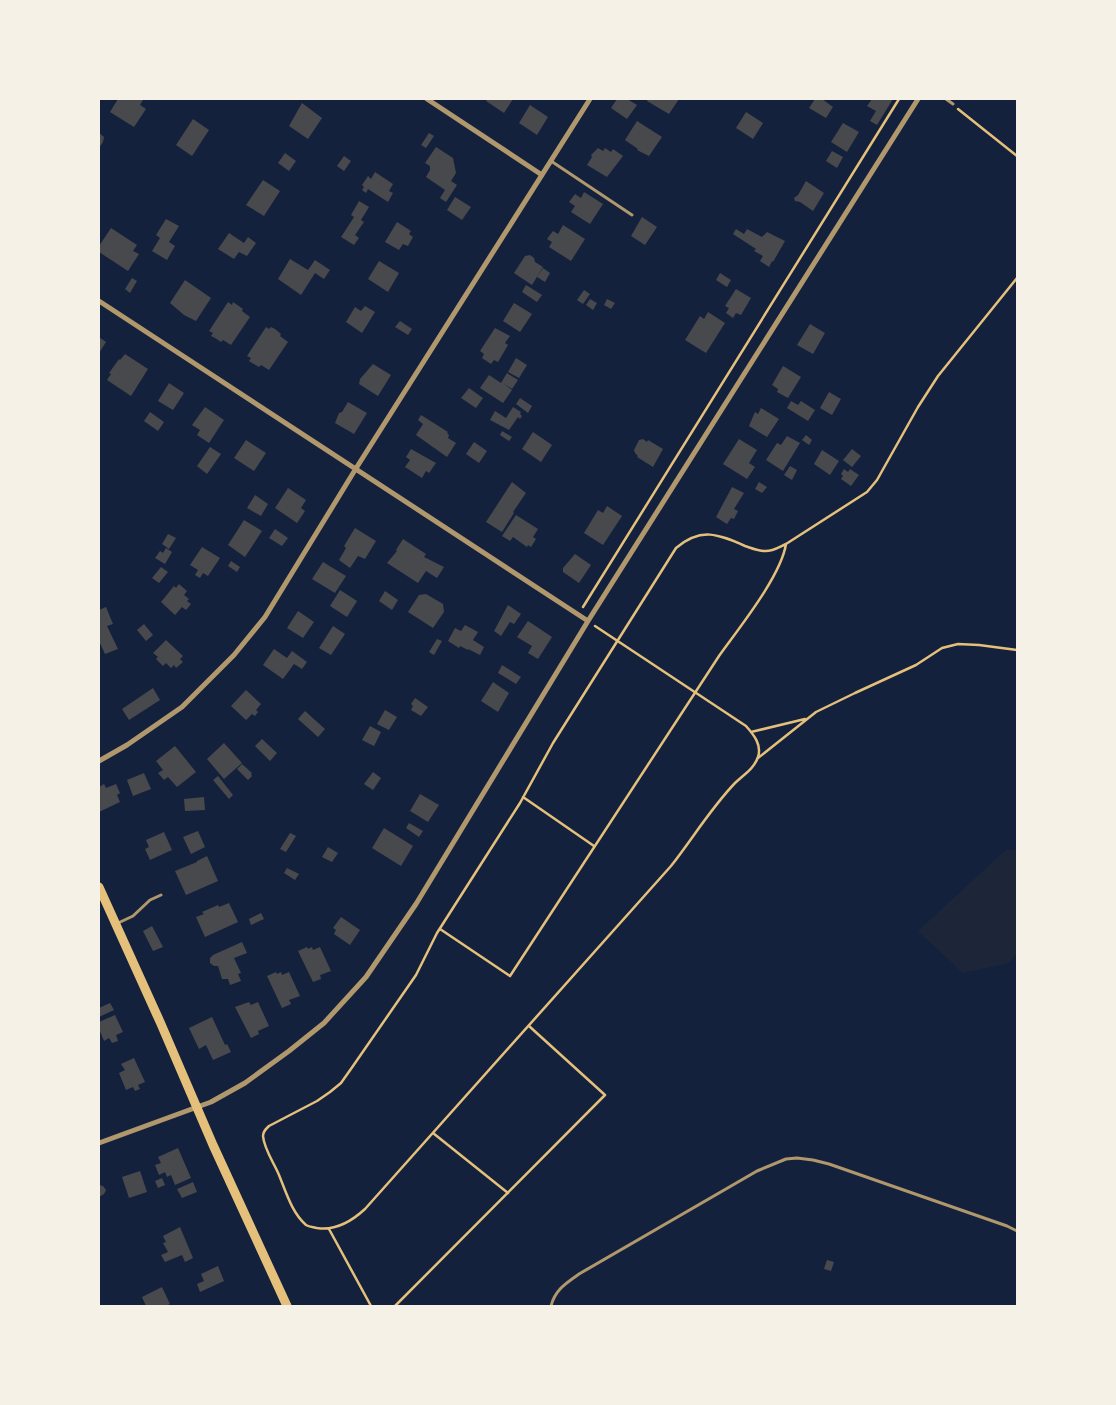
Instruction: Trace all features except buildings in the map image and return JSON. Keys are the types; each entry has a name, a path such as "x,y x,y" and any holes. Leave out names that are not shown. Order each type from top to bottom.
{"main road":[{"path":"99,887 196,1108 287,1306"}],"street":[{"path":"427,99 542,175"},
{"path":"99,761 127,745 182,707 234,655 265,618 355,470 590,99"},
{"path":"99,1143 211,1102 245,1083 324,1023 366,977 416,904 588,621 918,99"},
{"path":"99,301 588,621"}],"lane":[{"path":"946,99 953,104"},
{"path":"551,161 632,214"},
{"path":"116,925 133,916 150,900 161,895"},
{"path":"551,1306 553,1297 561,1286 579,1274 757,1171 786,1159 797,1158 829,1164 1017,1231"}],"path":[{"path":"578,614 898,99"},
{"path":"953,104 1017,156"},
{"path":"1017,278 938,376 918,407 877,480 867,492 772,551 762,551 705,533 685,541 676,548 553,743 523,797 439,929 416,975 341,1083 317,1101 269,1126 264,1132 266,1146 296,1214 308,1227 329,1228 340,1226 354,1219 671,866 698,828 736,782 751,769 758,758 808,718 830,705 916,665 942,648 958,644 979,644 1017,650"},
{"path":"439,929 510,976 781,563 786,544"},
{"path":"588,621 695,694 746,726 757,742 759,749 758,758"},
{"path":"751,732 808,718"},
{"path":"523,797 594,846"},
{"path":"395,1306 605,1095 529,1026"},
{"path":"433,1133 508,1193"},
{"path":"329,1228 371,1306"}],"shaded area":[{"path":"1006,850 1017,850 1017,953 1009,963 963,973 918,931"}]}
